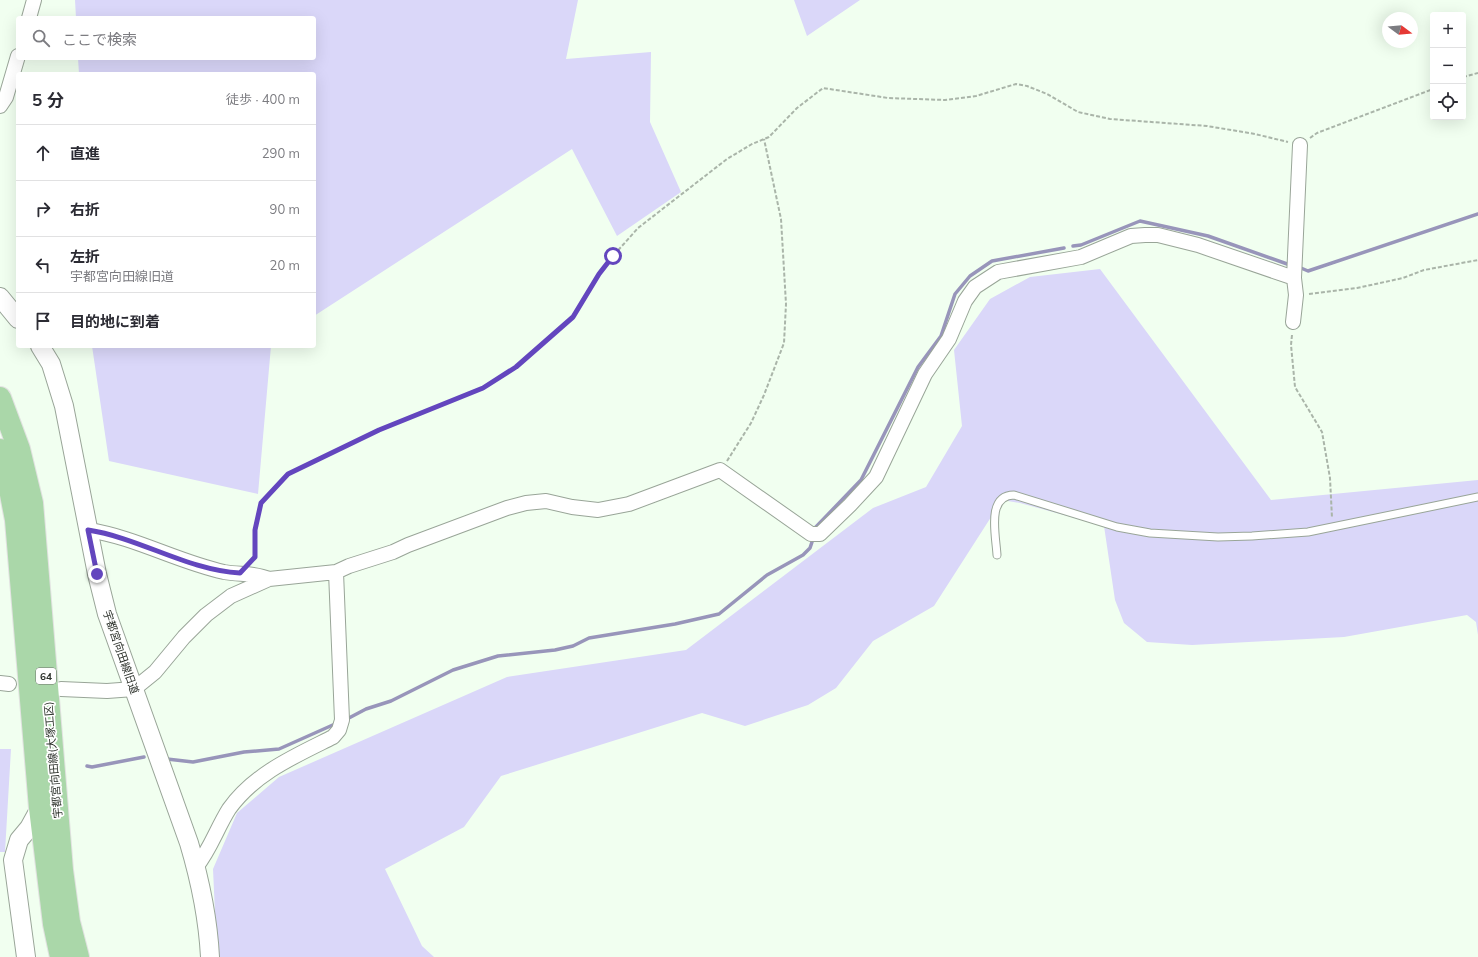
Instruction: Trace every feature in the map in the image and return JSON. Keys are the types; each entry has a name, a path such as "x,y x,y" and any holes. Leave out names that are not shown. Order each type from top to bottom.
{"main road":[{"name":"宇都宮向田線(大塚工区)","path":"0,398 19,449 32,503 62,870 69,922 78,957"},
{"name":"宇都宮向田線(大塚工区)","path":"0,450 6,469 17,527 40,808 54,924 61,957"}],"street":[{"path":"30,16 34,0"},
{"path":"0,106 6,98 17,60"},
{"path":"1293,322 1296,295 1294,278 1300,145"},
{"path":"61,689 106,691 134,689 155,672 184,637 206,615 231,596 269,579 336,572 349,566 393,552 500,510 526,503 546,501 572,507 598,510 629,504 720,470 811,534 820,534 876,477 925,374 949,339 965,301 975,287 998,272 1081,257 1131,236 1145,234 1158,235 1198,245 1294,278"},
{"path":"0,297 16,317"},
{"name":"宇都宮向田線旧道","path":"41,348 51,364 59,386 88,530 107,614 189,843 196,867 206,919 210,957"},
{"path":"88,530 105,532 178,558 218,570 257,574 269,579"},
{"path":"196,867 202,860 230,808 256,780 275,766 333,737 338,730 342,720 336,572"},
{"path":"26,957 13,860 19,840 29,828 40,808"}],"lane":[{"path":"997,555 995,509 1000,499 1006,495 1014,494 1117,527 1150,533 1218,537 1308,532 1478,497"}],"path":[{"path":"1466,76 1478,73"},
{"path":"240,573 255,557 255,530 261,503 288,474 379,430 483,388 516,367 573,317 599,274 638,228 727,159 752,144 769,137 797,108 823,88 888,98 945,100 976,96 1016,84 1027,86 1047,94 1078,112 1110,119 1207,126 1255,134 1300,145 1317,133 1430,90"},
{"path":"720,470 734,452 751,423 764,395 784,343 786,304 781,219 764,139"},
{"path":"1296,295 1357,288 1403,278 1424,270 1478,260"},
{"path":"1293,322 1291,345 1295,387 1322,432 1330,478 1333,527"}],"shaded area":[{"path":"75,0 578,0 566,59 651,52 650,122 681,192 617,236 572,149 316,315 316,72 79,72 78,60 316,60 316,16 76,16"},
{"path":"794,0 860,0 807,36"},
{"path":"1100,269 1271,500 1478,480 1478,635 1476,622 1467,615 1344,637 1192,645 1147,642 1124,623 1115,600 1104,526 1020,503 1002,500 934,606 873,641 836,688 808,705 745,726 702,713 501,776 464,827 385,869 422,946 434,957 217,957 213,869 237,813 279,777 507,677 686,650 873,508 926,487 962,426 954,350 990,299 1030,277"},
{"path":"92,348 271,348 258,494 109,461"},
{"path":"0,749 11,749 5,852 0,852"}],"waterway":[{"path":"1301,268 1308,271 1478,214"},
{"path":"1073,246 1081,245 1140,221 1208,236 1290,265"},
{"path":"813,530 861,480 918,367 941,336 955,294 970,276 992,261 1064,248"},
{"path":"347,719 366,709 391,701 453,670 498,656 555,650 573,646 589,638 675,624 719,614 767,575 803,555 810,548 812,542"},
{"path":"167,759 193,762 244,752 279,749 335,724"},
{"path":"87,766 92,767 144,757"}],"route":[{"path":"97,574 88,530 105,532 178,558 225,572 240,573 255,557 255,530 261,503 288,474 379,430 483,388 516,367 573,317 599,274 613,256"}]}
